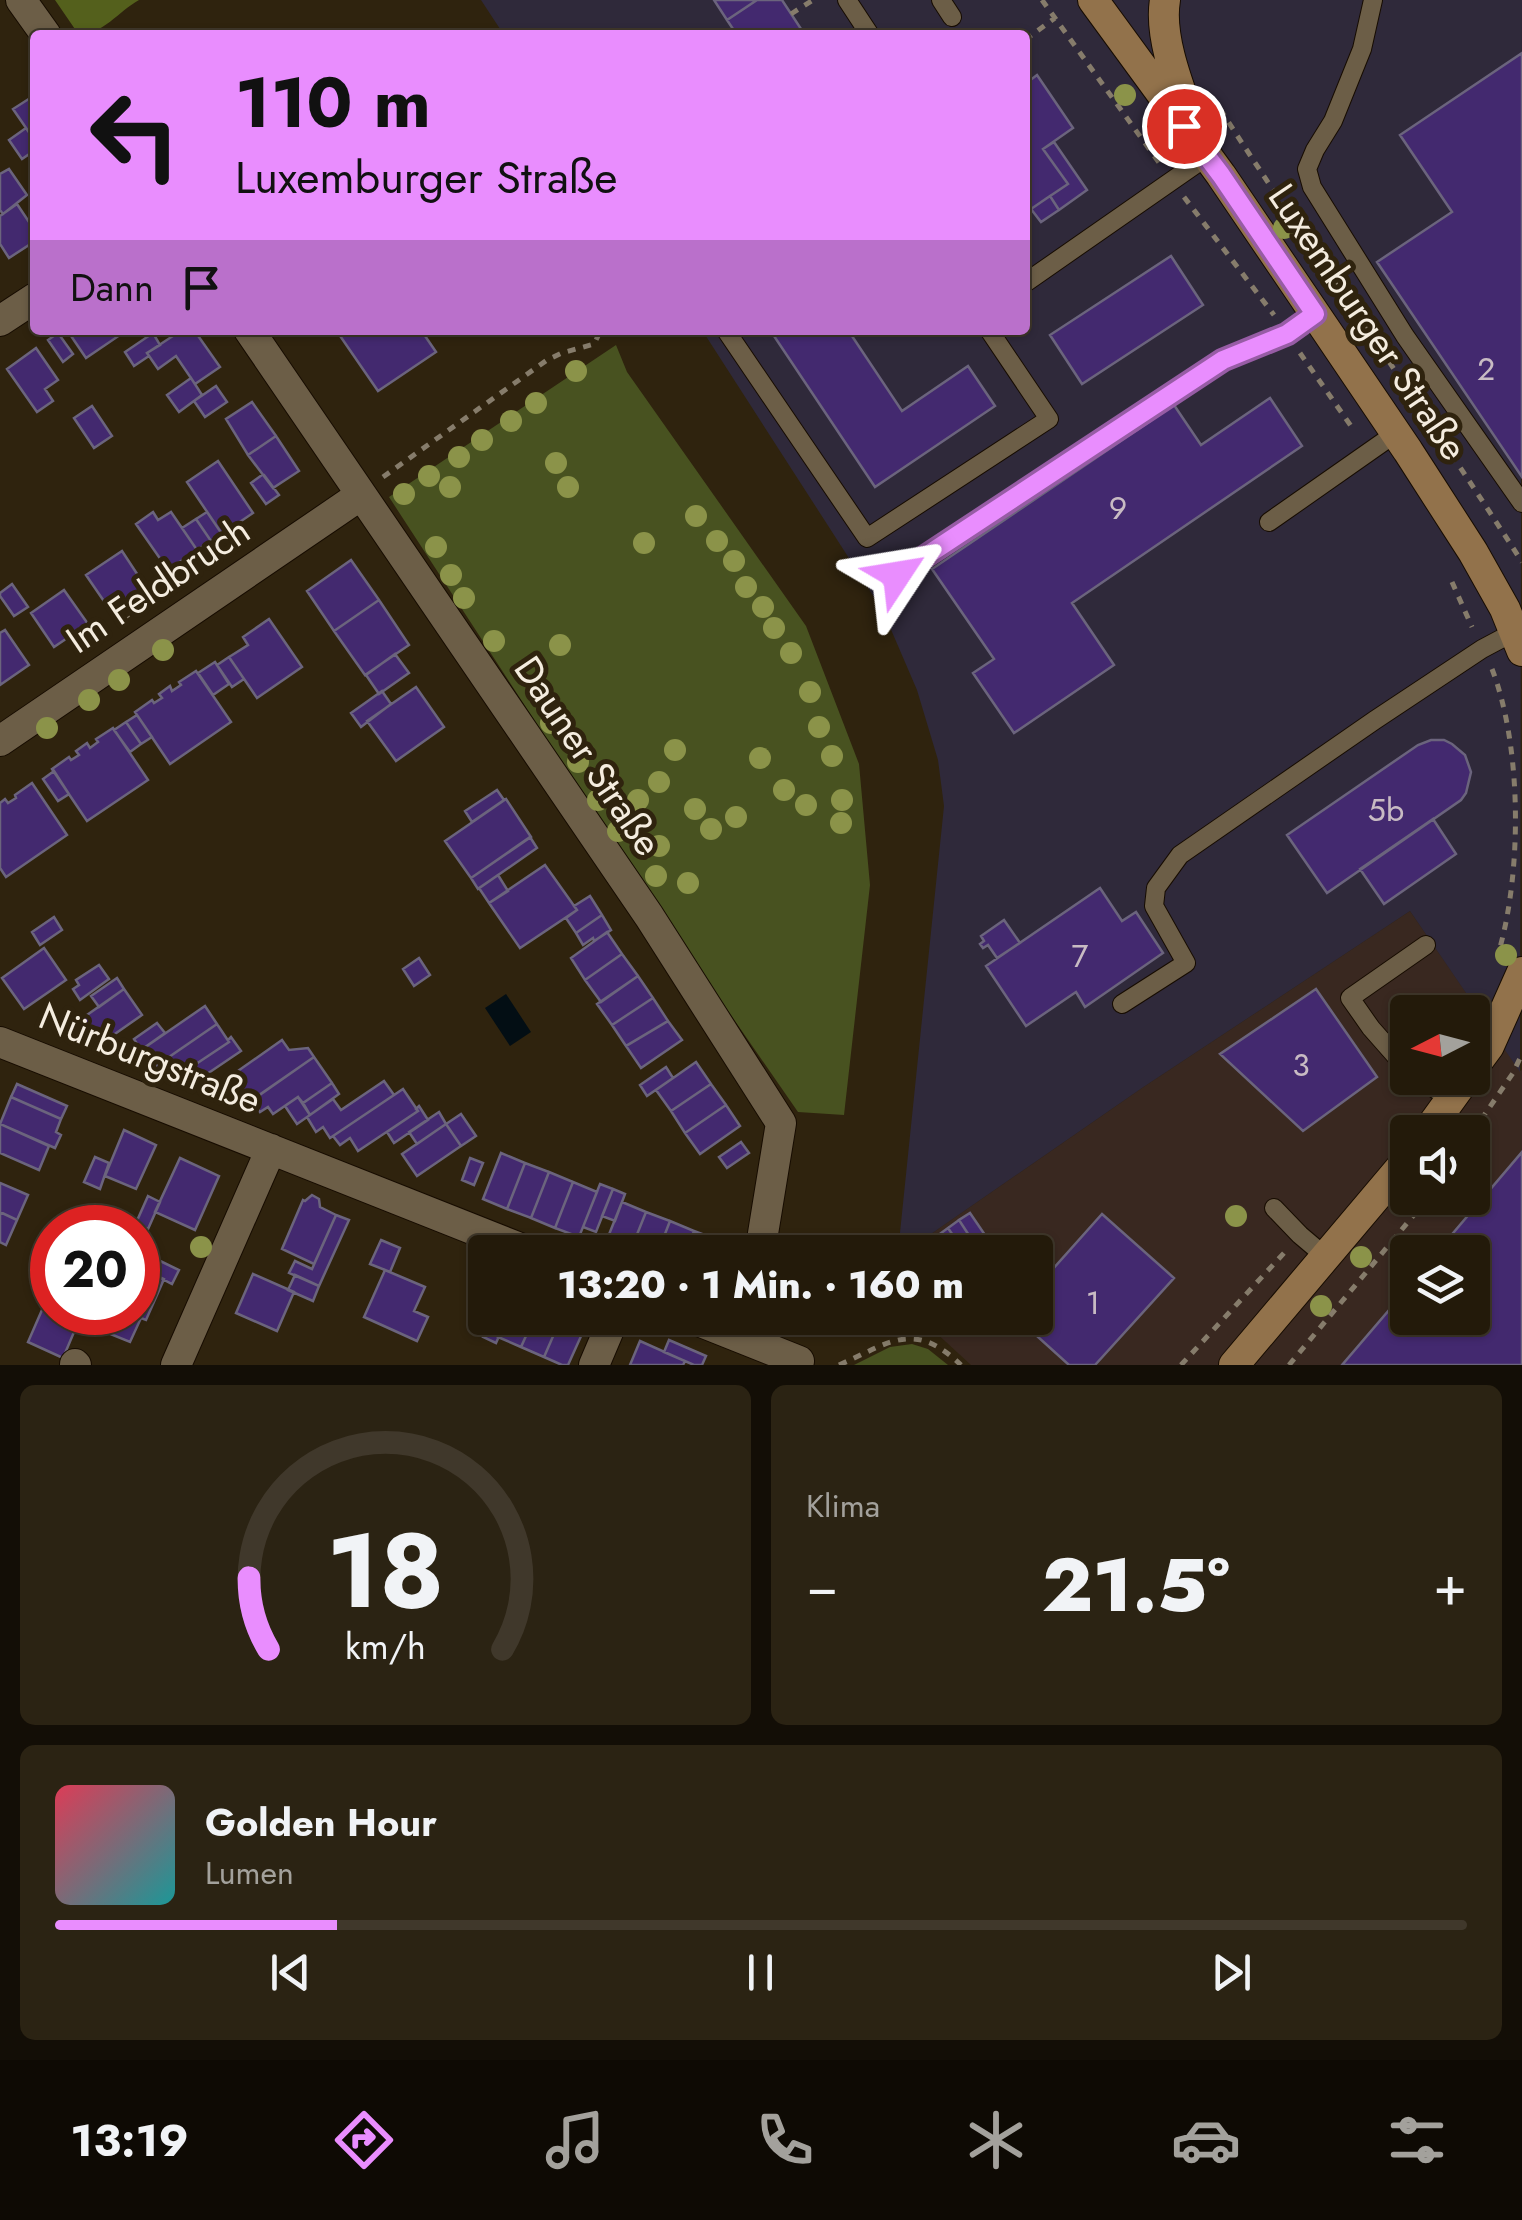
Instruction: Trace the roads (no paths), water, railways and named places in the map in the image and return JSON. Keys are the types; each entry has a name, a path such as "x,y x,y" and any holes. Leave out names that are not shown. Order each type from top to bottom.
{"main road":[{"name":"Luxemburger Straße","path":"1093,0 1214,166 1396,434 1473,552 1505,608 1518,642"},
{"path":"1165,0 1163,15 1175,76 1214,166"},
{"path":"1490,1044 1522,972"},
{"path":"1234,1365 1390,1181"}],"street":[{"path":"22,0 43,30"},
{"path":"0,322 30,301"},
{"name":"Dauner Straße","path":"252,335 650,916 781,1123 763,1235"},
{"name":"Im Feldbruch","path":"0,741 361,495"},
{"name":"Nürburgstraße","path":"0,1042 487,1235"},
{"name":"Nürburgstraße","path":"176,1365 271,1149"},
{"path":"594,1365 607,1335"},
{"path":"742,1335 798,1363"}],"lane":[{"path":"846,0 867,30"},
{"path":"941,0 952,17"},
{"path":"1373,0 1362,49 1333,121 1307,169 1312,188 1406,336 1522,503"},
{"path":"1030,280 1214,166"},
{"path":"897,575 1223,360 1287,334 1315,314"},
{"path":"728,335 867,538 1049,418 992,335"},
{"path":"1269,522 1396,434"},
{"path":"1122,1004 1186,963 1154,906 1156,888 1180,855 1482,649 1518,642"},
{"path":"1390,1050 1350,998 1426,946"},
{"path":"1274,1208 1326,1257"}]}
